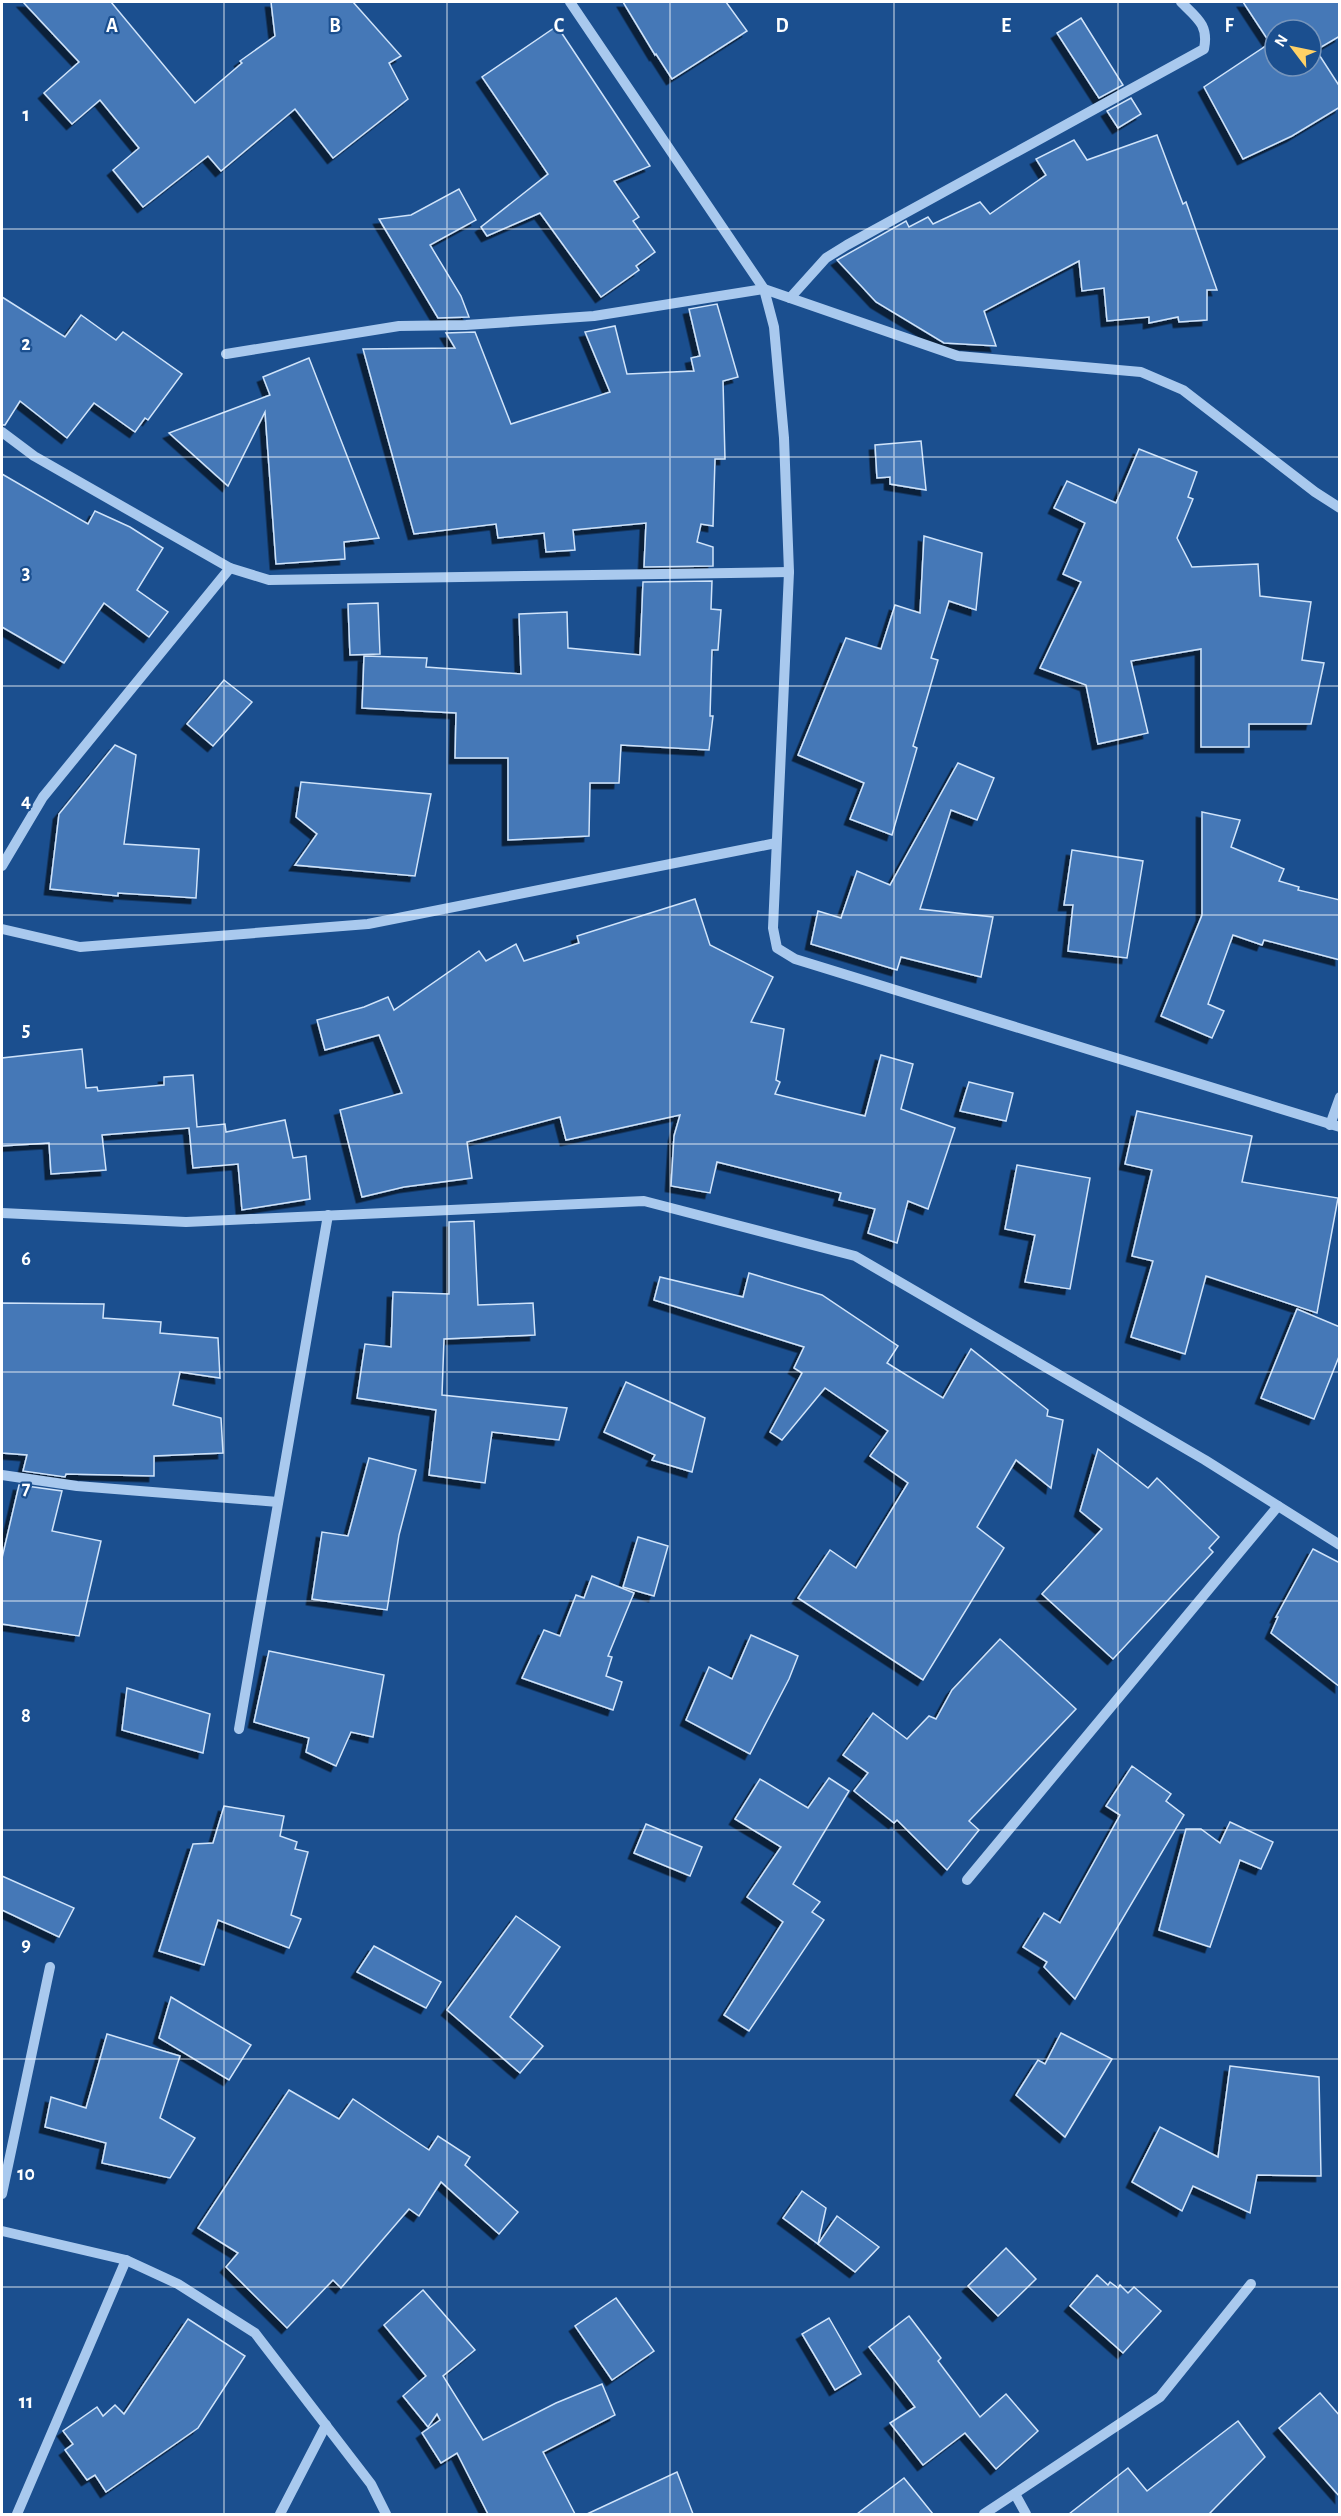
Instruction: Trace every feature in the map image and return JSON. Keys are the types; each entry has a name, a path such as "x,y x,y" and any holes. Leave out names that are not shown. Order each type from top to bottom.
{"street":[{"path":"570,2 764,289 774,327 784,438 789,572 773,928 777,948 795,959 1335,1126 1340,1097"},
{"path":"790,298 826,258 847,245 1204,49 1207,35 1201,22 1181,2"},
{"path":"226,354 399,326 466,325 594,316 764,289 958,356 1141,372 1183,390 1306,485 1340,508"},
{"path":"2,432 34,456 230,568 269,580 789,572"},
{"path":"2,866 43,797 230,568"},
{"path":"2,929 80,947 368,924 776,843"},
{"path":"2,1213 186,1222 644,1201 855,1256 1205,1460 1340,1545"},
{"path":"239,1729 328,1215"},
{"path":"2,1475 77,1486 278,1502"},
{"path":"967,1880 1278,1506"},
{"path":"2,2194 50,1967"},
{"path":"2,2230 126,2260 178,2284 255,2332 371,2484 386,2514"},
{"path":"16,2514 126,2260"},
{"path":"984,2514 1160,2397 1251,2284"},
{"path":"280,2514 326,2425"},
{"path":"1015,2494 1026,2514"}],"building":[{"path":"23,2 111,2 195,103 242,63 240,61 275,36 271,2 353,2 401,56 389,63 408,99 333,158 295,109 221,171 208,156 143,207 113,170 139,148 100,100 72,124 44,93 79,62"},
{"path":"623,2 726,2 747,31 672,79"},
{"path":"1243,2 1340,2 1340,36 1323,46 1323,18 1263,18 1263,32"},
{"path":"1081,18 1123,85 1099,98 1057,33"},
{"path":"557,26 650,166 614,181 639,217 633,221 655,252 636,266 639,270 601,297 540,213 487,236 481,227 548,174 482,77"},
{"path":"1263,48 1263,78 1323,78 1323,61 1340,87 1340,107 1292,136 1243,159 1204,87"},
{"path":"1131,98 1141,114 1118,128 1107,111"},
{"path":"1157,135 1183,204 1186,202 1217,290 1207,290 1207,320 1179,322 1178,317 1149,323 1149,317 1107,321 1104,288 1082,291 1079,261 984,311 996,346 944,343 876,302 837,260 906,221 909,227 928,217 933,224 980,202 990,214 1046,175 1036,159 1074,140 1087,160"},
{"path":"459,189 476,220 430,245 461,296 469,317 438,318 379,219 411,215"},
{"path":"2,297 65,337 81,315 116,340 123,332 182,374 148,420 145,418 135,432 94,403 67,438 20,401 5,425 2,425"},
{"path":"717,304 738,377 723,381 725,459 715,459 713,526 701,524 697,542 713,547 713,566 644,567 646,523 573,530 575,550 546,552 544,533 498,538 496,524 414,534 363,349 455,348 446,333 475,332 511,424 610,392 585,332 615,326 627,374 694,371 691,358 700,356 689,309"},
{"path":"309,358 379,538 344,542 345,559 276,564 265,412 228,486 169,433 270,395 263,377"},
{"path":"921,441 926,490 890,484 890,477 877,478 875,445"},
{"path":"1139,449 1197,472 1188,497 1193,499 1177,538 1192,567 1258,564 1260,596 1311,602 1302,660 1324,663 1311,724 1249,724 1249,747 1201,747 1201,649 1131,661 1148,733 1098,744 1086,685 1040,668 1081,582 1063,574 1085,523 1054,508 1067,481 1116,503"},
{"path":"2,474 88,524 95,511 130,527 163,548 137,590 168,612 149,637 104,603 64,663 2,627"},
{"path":"924,536 982,553 976,610 949,601 931,658 938,660 913,746 917,748 892,835 850,819 864,783 798,755 846,638 881,649 895,605 920,613"},
{"path":"712,581 711,609 721,610 718,650 712,650 710,716 713,716 709,750 621,745 619,783 590,783 589,836 508,840 508,758 455,758 456,713 362,708 364,656 427,658 426,667 521,674 519,614 567,612 568,648 640,655 643,582"},
{"path":"378,603 380,654 350,655 348,604"},
{"path":"224,680 252,702 213,746 187,724"},
{"path":"115,745 136,755 124,844 199,849 196,898 118,893 118,896 50,889 59,814"},
{"path":"958,763 994,778 977,820 951,810 920,909 993,917 981,977 901,957 897,970 811,944 818,911 841,918 857,871 890,885"},
{"path":"301,782 431,794 415,876 295,865 317,834 296,817"},
{"path":"1202,812 1240,820 1231,847 1284,869 1279,881 1299,887 1298,890 1340,900 1340,960 1264,940 1262,945 1233,935 1208,1004 1224,1011 1212,1038 1161,1016 1202,915"},
{"path":"1072,850 1143,861 1127,958 1068,951 1073,905 1064,905"},
{"path":"695,899 710,945 773,977 751,1022 784,1029 776,1080 780,1082 775,1094 865,1116 881,1055 913,1064 901,1109 955,1128 928,1209 908,1201 897,1243 868,1233 875,1209 839,1200 841,1193 717,1162 710,1193 671,1186 674,1136 680,1115 566,1140 560,1117 467,1142 472,1178 404,1187 362,1197 340,1110 402,1093 379,1035 325,1050 317,1020 364,1007 388,997 394,1010 479,951 486,961 516,944 524,961 579,943 577,936"},
{"path":"82,1049 86,1088 97,1087 98,1091 164,1085 164,1077 193,1075 197,1127 225,1124 226,1132 285,1120 293,1158 306,1156 310,1199 242,1210 238,1164 193,1168 189,1128 102,1135 106,1170 51,1174 49,1143 2,1146 2,1058"},
{"path":"969,1082 1013,1093 1006,1121 960,1111"},
{"path":"1137,1111 1252,1136 1242,1182 1338,1198 1317,1313 1206,1276 1185,1354 1131,1337 1153,1261 1132,1256 1152,1170 1125,1164"},
{"path":"1017,1165 1090,1178 1070,1289 1025,1282 1035,1235 1005,1229"},
{"path":"474,1221 478,1305 533,1303 535,1335 444,1339 442,1395 567,1408 559,1440 492,1432 485,1483 429,1475 436,1410 357,1398 365,1344 391,1347 393,1292 449,1294 449,1222"},
{"path":"749,1273 822,1295 898,1346 887,1363 943,1398 971,1349 1048,1410 1047,1416 1063,1420 1051,1488 1016,1460 977,1527 1004,1548 923,1680 798,1598 830,1550 856,1568 908,1483 870,1456 888,1431 825,1388 782,1440 770,1432 802,1373 794,1368 804,1347 654,1300 660,1277 743,1297"},
{"path":"2,1303 104,1304 103,1318 161,1322 160,1333 218,1338 220,1378 180,1372 173,1405 221,1418 223,1453 154,1456 154,1476 66,1474 65,1477 23,1471 27,1455 2,1453"},
{"path":"1297,1309 1340,1327 1340,1354 1314,1419 1261,1398"},
{"path":"626,1382 705,1418 692,1472 652,1460 655,1455 604,1432"},
{"path":"1098,1449 1148,1488 1157,1478 1219,1537 1209,1548 1213,1552 1113,1659 1042,1594 1102,1529 1080,1511"},
{"path":"369,1458 416,1470 399,1535 387,1610 312,1599 322,1532 348,1536"},
{"path":"19,1485 62,1491 52,1531 101,1541 79,1636 2,1624 2,1558"},
{"path":"638,1537 668,1546 654,1596 623,1587"},
{"path":"1313,1549 1340,1563 1340,1687 1271,1633 1278,1617 1276,1617"},
{"path":"592,1576 634,1593 608,1656 612,1657 606,1676 622,1682 613,1710 522,1678 544,1630 560,1636 576,1595 584,1598"},
{"path":"751,1635 798,1656 789,1679 750,1754 686,1720 709,1667 732,1679"},
{"path":"1000,1639 1076,1709 969,1821 979,1830 947,1870 897,1820 894,1823 854,1791 868,1773 843,1755 873,1713 907,1739 929,1716 936,1719 952,1690"},
{"path":"269,1651 384,1675 373,1737 351,1732 336,1766 306,1752 309,1738 254,1722"},
{"path":"127,1688 210,1714 203,1753 122,1730"},
{"path":"1132,1766 1171,1794 1166,1801 1184,1815 1075,1999 1044,1967 1047,1962 1023,1947 1044,1913 1060,1923 1120,1815 1106,1806"},
{"path":"829,1778 849,1791 793,1884 820,1902 812,1912 824,1920 749,2031 724,2015 783,1922 747,1897 781,1847 735,1819 760,1779 808,1808"},
{"path":"224,1806 284,1816 280,1836 297,1842 295,1849 308,1852 291,1915 301,1919 289,1948 218,1920 204,1965 159,1951 193,1844 213,1843"},
{"path":"1230,1822 1273,1842 1261,1869 1240,1860 1210,1947 1159,1930 1186,1829 1201,1829 1220,1843"},
{"path":"646,1824 702,1847 690,1876 634,1853"},
{"path":"2,1876 74,1908 59,1937 2,1910"},
{"path":"516,1916 560,1947 510,2017 543,2046 520,2073 447,2010"},
{"path":"374,1946 441,1982 426,2008 357,1972"},
{"path":"171,1997 251,2045 229,2080 159,2038"},
{"path":"1061,2033 1112,2059 1065,2137 1016,2095 1038,2060 1045,2064"},
{"path":"107,2034 180,2056 160,2118 195,2138 170,2178 102,2163 106,2143 45,2127 51,2097 86,2108"},
{"path":"1230,2066 1319,2077 1321,2176 1257,2175 1250,2213 1193,2186 1182,2211 1132,2182 1160,2127 1218,2157"},
{"path":"289,2090 339,2119 353,2099 429,2150 438,2136 470,2157 465,2165 518,2212 499,2234 441,2182 419,2216 409,2209 341,2288 333,2280 287,2328 226,2267 238,2253 198,2228"},
{"path":"802,2191 826,2208 818,2244 783,2218"},
{"path":"837,2216 879,2247 855,2272 818,2244"},
{"path":"1006,2248 1036,2279 998,2316 968,2286"},
{"path":"1097,2275 1108,2285 1110,2282 1118,2288 1120,2285 1128,2293 1134,2287 1161,2311 1123,2353 1070,2306"},
{"path":"423,2290 475,2350 443,2376 483,2440 556,2403 602,2384 615,2415 543,2452 575,2514 488,2514 457,2453 441,2463 422,2433 440,2420 437,2414 428,2427 403,2396 426,2376 384,2325"},
{"path":"616,2298 654,2351 612,2380 575,2326"},
{"path":"909,2316 941,2358 938,2361 980,2417 1006,2394 1038,2431 996,2469 965,2433 923,2465 890,2423 915,2407 869,2347"},
{"path":"829,2318 861,2374 835,2390 802,2334"},
{"path":"188,2319 245,2356 198,2428 106,2492 95,2475 87,2480 65,2450 73,2444 63,2431 97,2407 103,2416 115,2405 124,2414"},
{"path":"1320,2393 1340,2416 1340,2497 1279,2428"},
{"path":"1238,2421 1265,2457 1209,2514 1069,2514 1128,2468 1147,2491"},
{"path":"677,2472 693,2514 587,2514"},
{"path":"904,2478 933,2514 857,2514"}]}
